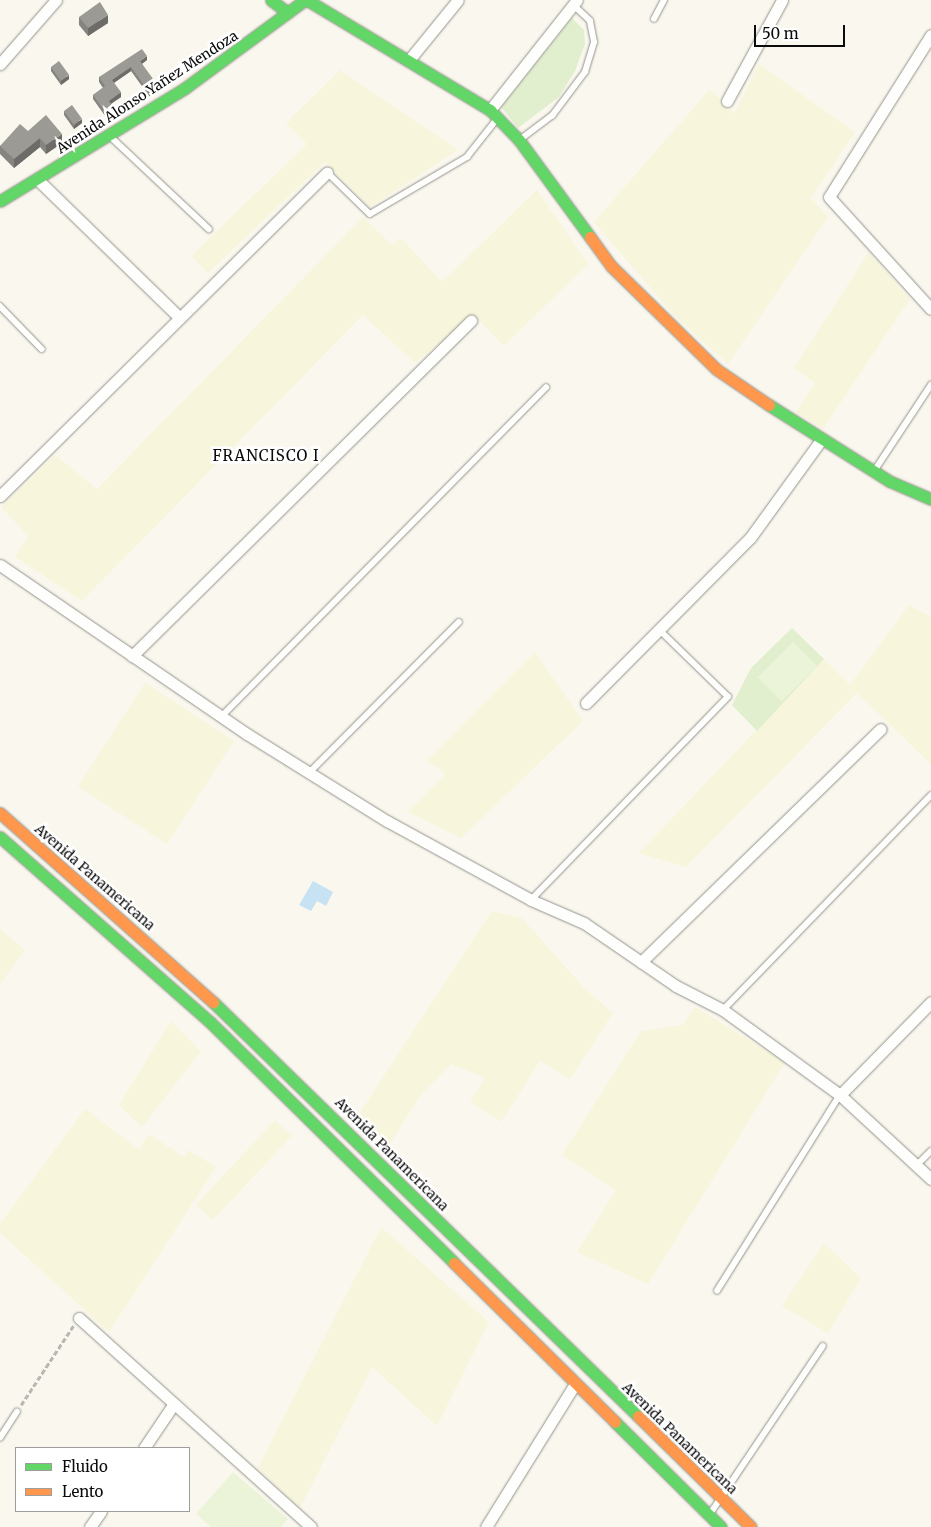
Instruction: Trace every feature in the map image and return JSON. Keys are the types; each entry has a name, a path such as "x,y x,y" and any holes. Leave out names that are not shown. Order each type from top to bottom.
{"main road":[{"path":"271,0 288,13"},
{"path":"306,0 409,60 494,114 519,140 611,266 649,308 716,369 821,440 874,472 931,499"},
{"name":"Avenida Alonso Yañez Mendoza","path":"0,202 110,136 248,45 306,0"},
{"name":"Avenida Panamericana","path":"0,813 121,920 337,1119 495,1278 751,1527"},
{"path":"0,837 209,1021 721,1527"},
{"path":"48,878 59,867"},
{"path":"109,933 121,920"},
{"path":"323,1133 337,1119"},
{"path":"482,1291 495,1278"},
{"path":"620,1429 635,1415"}],"street":[{"path":"1,61 56,0"},
{"path":"409,60 458,0"},
{"path":"727,101 782,0"},
{"path":"494,114 572,2"},
{"path":"931,36 829,197 931,309"},
{"path":"0,496 327,172"},
{"path":"38,179 180,316"},
{"path":"132,656 471,321"},
{"path":"586,703 750,538 821,440"},
{"path":"0,565 132,656 387,821 531,900 584,923 641,962 722,1010 840,1095 918,1164 931,1179"},
{"path":"641,962 881,729"},
{"path":"840,1095 931,1002"},
{"path":"79,1318 129,1359 173,1405 311,1527"},
{"path":"486,1527 575,1384"},
{"path":"145,1447 173,1405"},
{"path":"90,1527 100,1512"}],"lane":[{"path":"654,19 664,0"},
{"path":"519,140 552,116 585,72 594,42 590,22 572,2"},
{"path":"327,172 370,214 467,157 494,114"},
{"path":"110,136 209,229"},
{"path":"0,306 42,348"},
{"path":"874,472 931,385"},
{"path":"223,715 546,388"},
{"path":"310,772 459,622"},
{"path":"531,900 728,697 659,630"},
{"path":"722,1010 931,796"},
{"path":"717,1291 840,1095"},
{"path":"918,1164 931,1151"},
{"path":"709,1515 723,1500 823,1346"},
{"path":"0,1438 17,1412"}],"path":[{"path":"17,1412 79,1318"}],"shaded area":[{"path":"759,64 855,132 811,198 828,217 728,364 673,314 594,222 710,89 734,114"},
{"path":"340,70 458,150 370,207 325,162 208,273 191,256 307,144 286,123"},
{"path":"537,190 588,264 504,346 474,315 415,363 363,315 82,601 15,557 28,536 1,507 55,455 97,489 363,217 392,245 401,238 442,282"},
{"path":"869,252 910,299 823,429 796,412 815,383 794,368"},
{"path":"909,605 931,617 931,764 857,693 686,867 639,853 824,659 850,685"},
{"path":"535,652 583,721 461,838 408,812 446,774 427,761"},
{"path":"145,683 234,741 167,844 78,786"},
{"path":"492,911 522,918 585,989 613,1013 570,1079 540,1061 501,1122 470,1102 485,1078 451,1064 420,1096 386,1150 355,1120"},
{"path":"0,929 25,950 0,984"},
{"path":"695,1007 785,1062 648,1284 577,1252 616,1190 562,1155 641,1031 683,1025"},
{"path":"171,1021 201,1051 142,1127 119,1105"},
{"path":"85,1109 139,1149 149,1134 184,1157 188,1150 216,1167 109,1332 0,1233 0,1224"},
{"path":"275,1120 292,1136 213,1221 196,1205"},
{"path":"381,1227 489,1322 437,1426 372,1367 300,1508 258,1468"},
{"path":"824,1243 861,1278 828,1333 782,1306"}],"green space":[{"path":"572,18 584,30 585,44 575,71 559,97 518,128 501,107"},
{"path":"792,628 824,659 757,731 732,705 751,668"},
{"path":"793,642 817,666 782,701 758,677"},
{"path":"233,1472 288,1519 281,1527 211,1527 196,1514"}],"water":[{"path":"313,881 333,892 326,906 317,901 311,911 299,905"}],"building":[{"path":"100,2 108,15 88,28 79,17"},
{"path":"142,49 147,56 140,61 159,87 149,92 131,67 112,80 121,92 109,101 115,110 108,116 93,95 105,86 99,77"},
{"path":"59,61 69,75 61,81 51,67"},
{"path":"72,105 82,119 74,125 64,111"},
{"path":"46,115 62,134 46,145 40,138 14,159 0,146 20,124 28,131"}],"traffic: fast":[{"path":"271,0 288,13"},
{"path":"0,201 185,88 305,0"},
{"path":"307,0 490,110 519,140 590,237"},
{"path":"769,405 889,481 931,499"},
{"path":"0,837 209,1021 454,1263"},
{"path":"213,1002 638,1416"},
{"path":"615,1422 721,1527"}],"traffic: slow":[{"path":"590,237 611,266 716,369 769,405"},
{"path":"0,813 213,1002"},
{"path":"454,1263 615,1422"},
{"path":"638,1416 751,1527"}],"district":[{"name":"FRANCISCO I","path":"266,456"}]}
